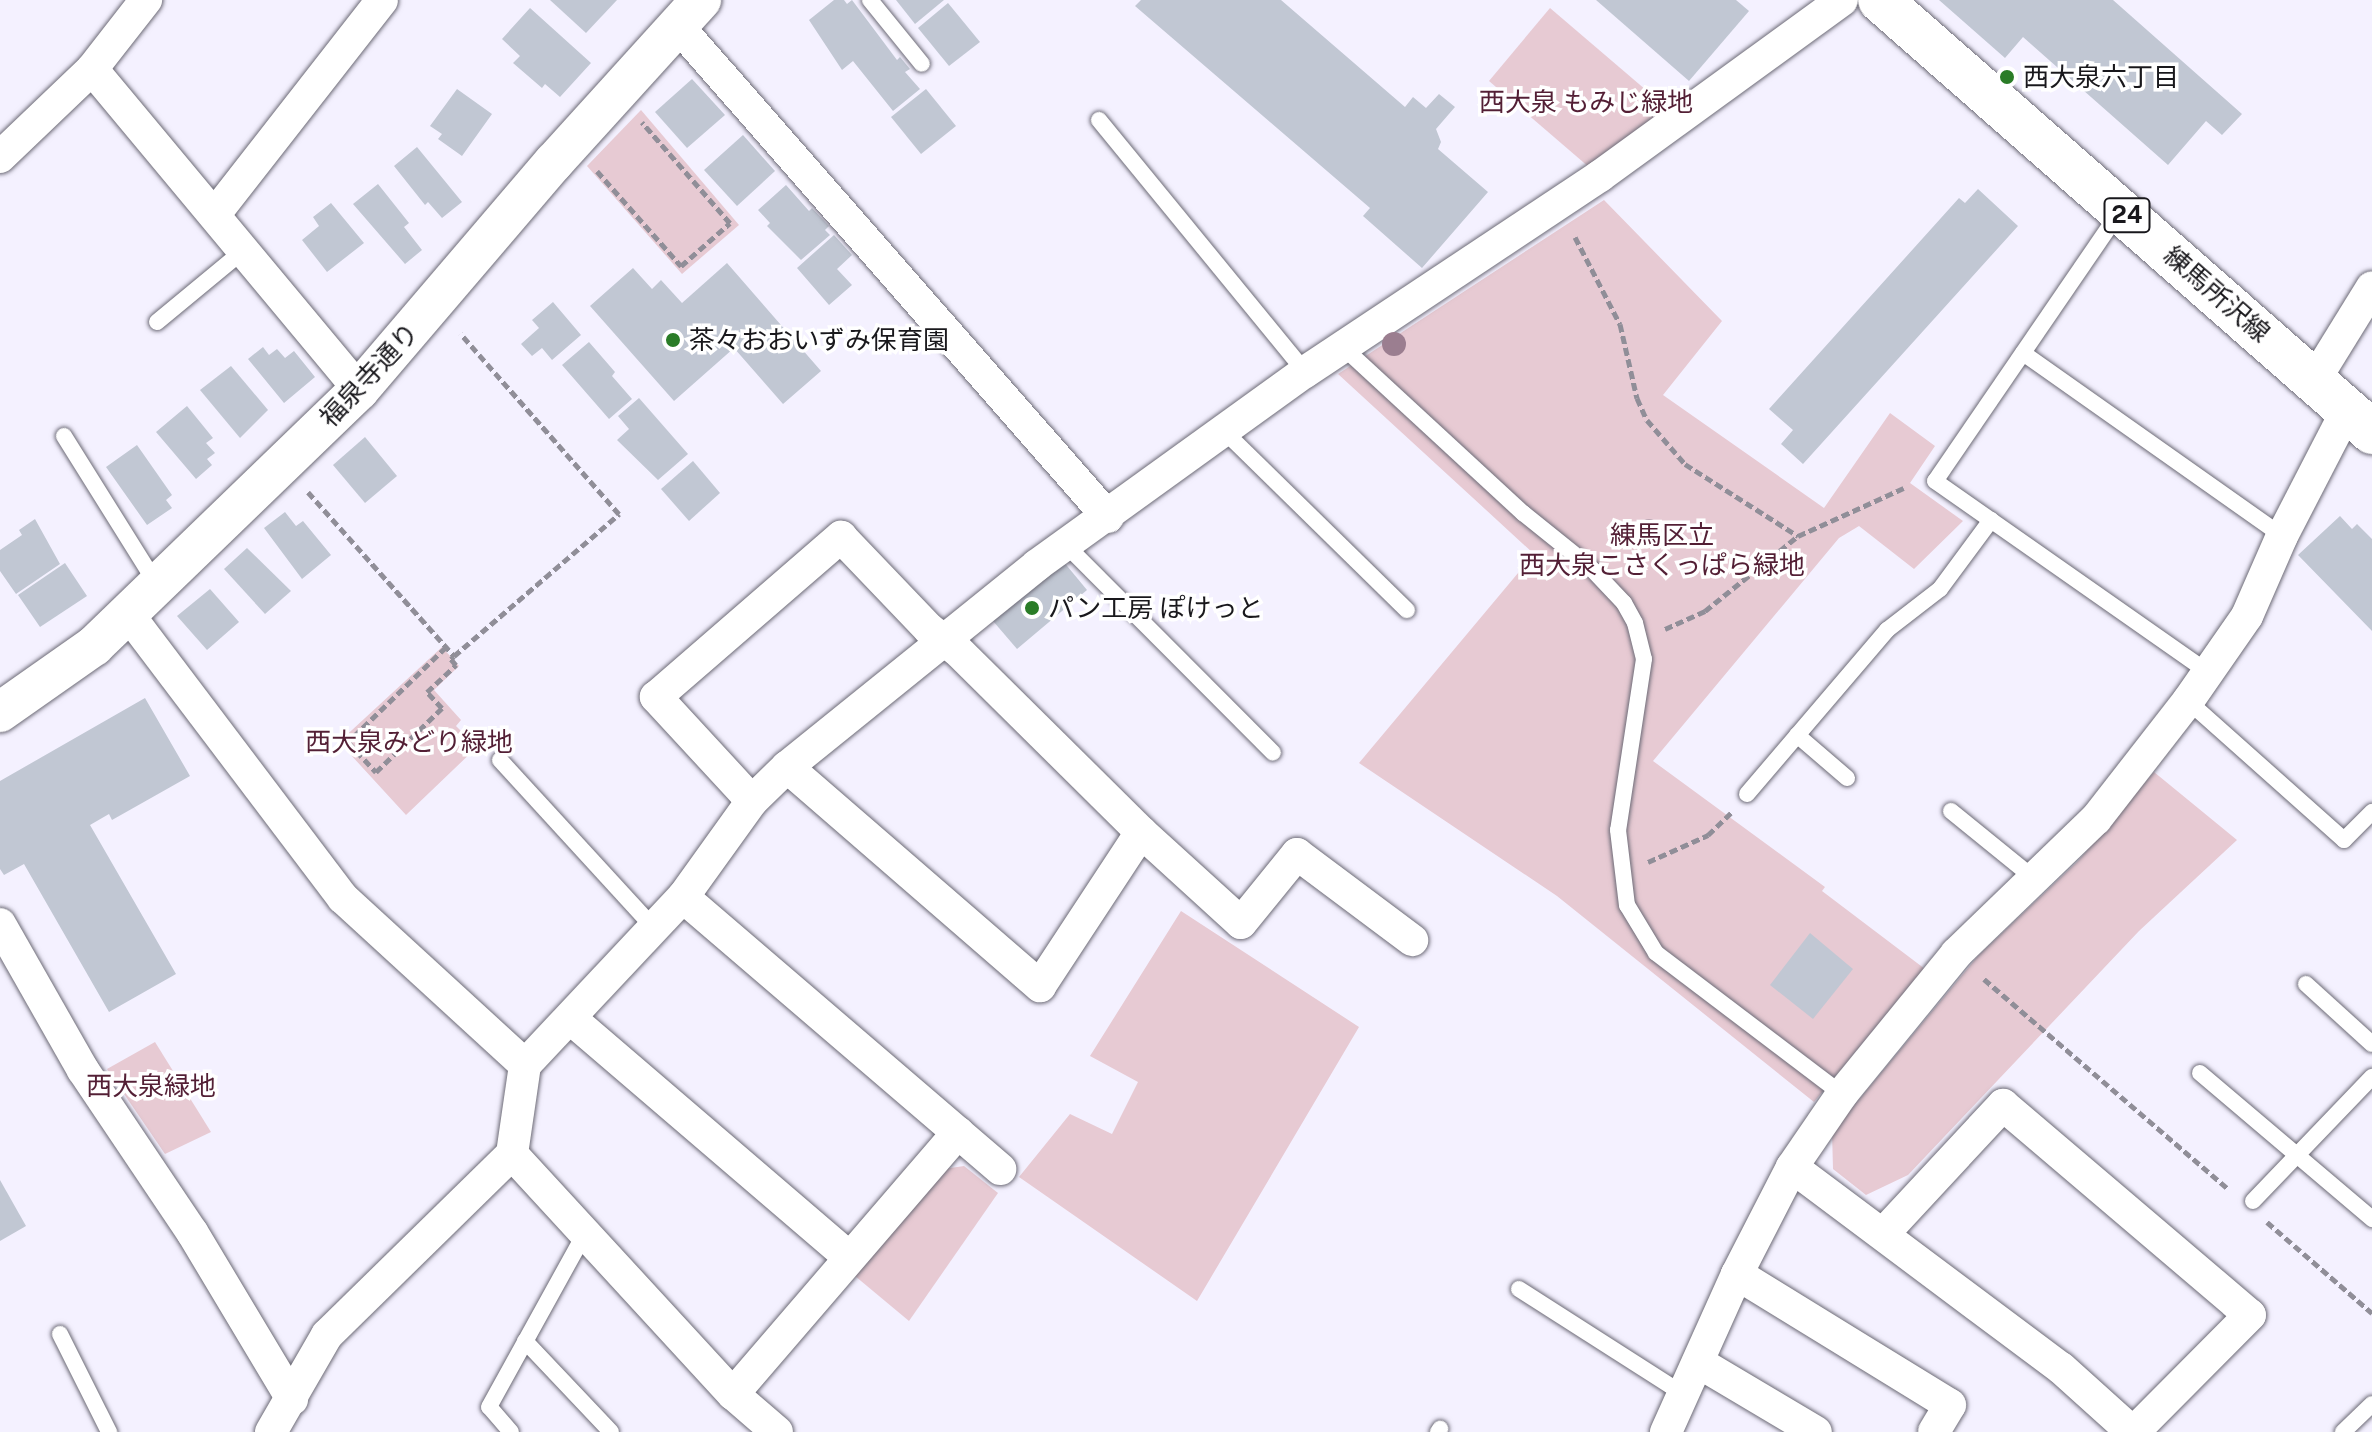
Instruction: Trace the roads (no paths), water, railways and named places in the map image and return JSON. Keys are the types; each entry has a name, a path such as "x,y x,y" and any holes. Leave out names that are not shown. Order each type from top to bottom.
{"main road":[{"name":"練馬所沢線","path":"1880,0 2359,421"}],"street":[{"path":"0,157 92,69 146,0"},
{"path":"215,214 382,0"},
{"path":"271,1432 327,1335 512,1154 525,1065 683,897 752,801 787,767 1066,545 1305,372 1600,176 1842,0"},
{"path":"689,13 1108,517"},
{"name":"福泉寺通り","path":"0,712 74,662 128,614 359,390 554,162 689,13"},
{"path":"92,69 359,390"},
{"path":"2314,381 2372,287"},
{"path":"1666,1432 1737,1274 1792,1167 1842,1094 1956,954 2096,819 2188,701 2247,616 2282,536 2359,421"},
{"path":"752,801 656,697 841,537 945,643 1141,832 1241,923 1297,854 1412,940"},
{"path":"128,614 343,898 525,1065"},
{"path":"787,767 1040,986 1141,832"},
{"path":"683,897 1000,1169"},
{"path":"0,924 83,1070 192,1232 292,1399"},
{"path":"570,1018 849,1257"},
{"path":"1792,1167 2061,1368 2133,1432 2250,1315 2003,1105 1884,1233"},
{"path":"733,1394 958,1132"},
{"path":"512,1154 733,1394 777,1432"},
{"path":"1737,1274 1950,1405 1934,1432"},
{"path":"1698,1362 1816,1432"}],"lane":[{"path":"870,0 922,64"},
{"path":"1099,120 1305,372"},
{"path":"2121,210 1935,481 2208,672"},
{"path":"157,322 244,250"},
{"path":"1343,347 1523,513 1607,583 1624,603 1640,638 1642,683 1618,830 1620,869 1627,905 1656,953 1842,1094"},
{"path":"2023,353 2282,536"},
{"path":"1224,431 1407,610"},
{"path":"64,436 158,587"},
{"path":"1747,794 1887,630 1940,589 1991,520"},
{"path":"1066,545 1273,753"},
{"path":"2188,701 2344,840 2372,812"},
{"path":"1797,735 1847,778"},
{"path":"500,760 654,928"},
{"path":"1951,811 2036,880"},
{"path":"2306,984 2372,1044"},
{"path":"2200,1073 2372,1219"},
{"path":"2250,1203 2372,1077"},
{"path":"511,1432 489,1407 585,1233"},
{"path":"1519,1289 1683,1394"},
{"path":"60,1334 109,1432"},
{"path":"525,1341 611,1432"},
{"path":"2343,1432 2372,1404"}],"place":[{"name":"西大泉六丁目","path":"2007,77"},
{"name":"茶々おおいずみ保育園","path":"673,340"},
{"name":"パン工房 ぽけっと","path":"1032,608"}],"park label":[{"name":"西大泉 もみじ緑地","path":"1586,102"},
{"name":"練馬区立 西大泉こさくっぱら緑地","path":"1662,550"},
{"name":"西大泉みどり緑地","path":"409,742"},
{"name":"西大泉緑地","path":"151,1086"}]}
